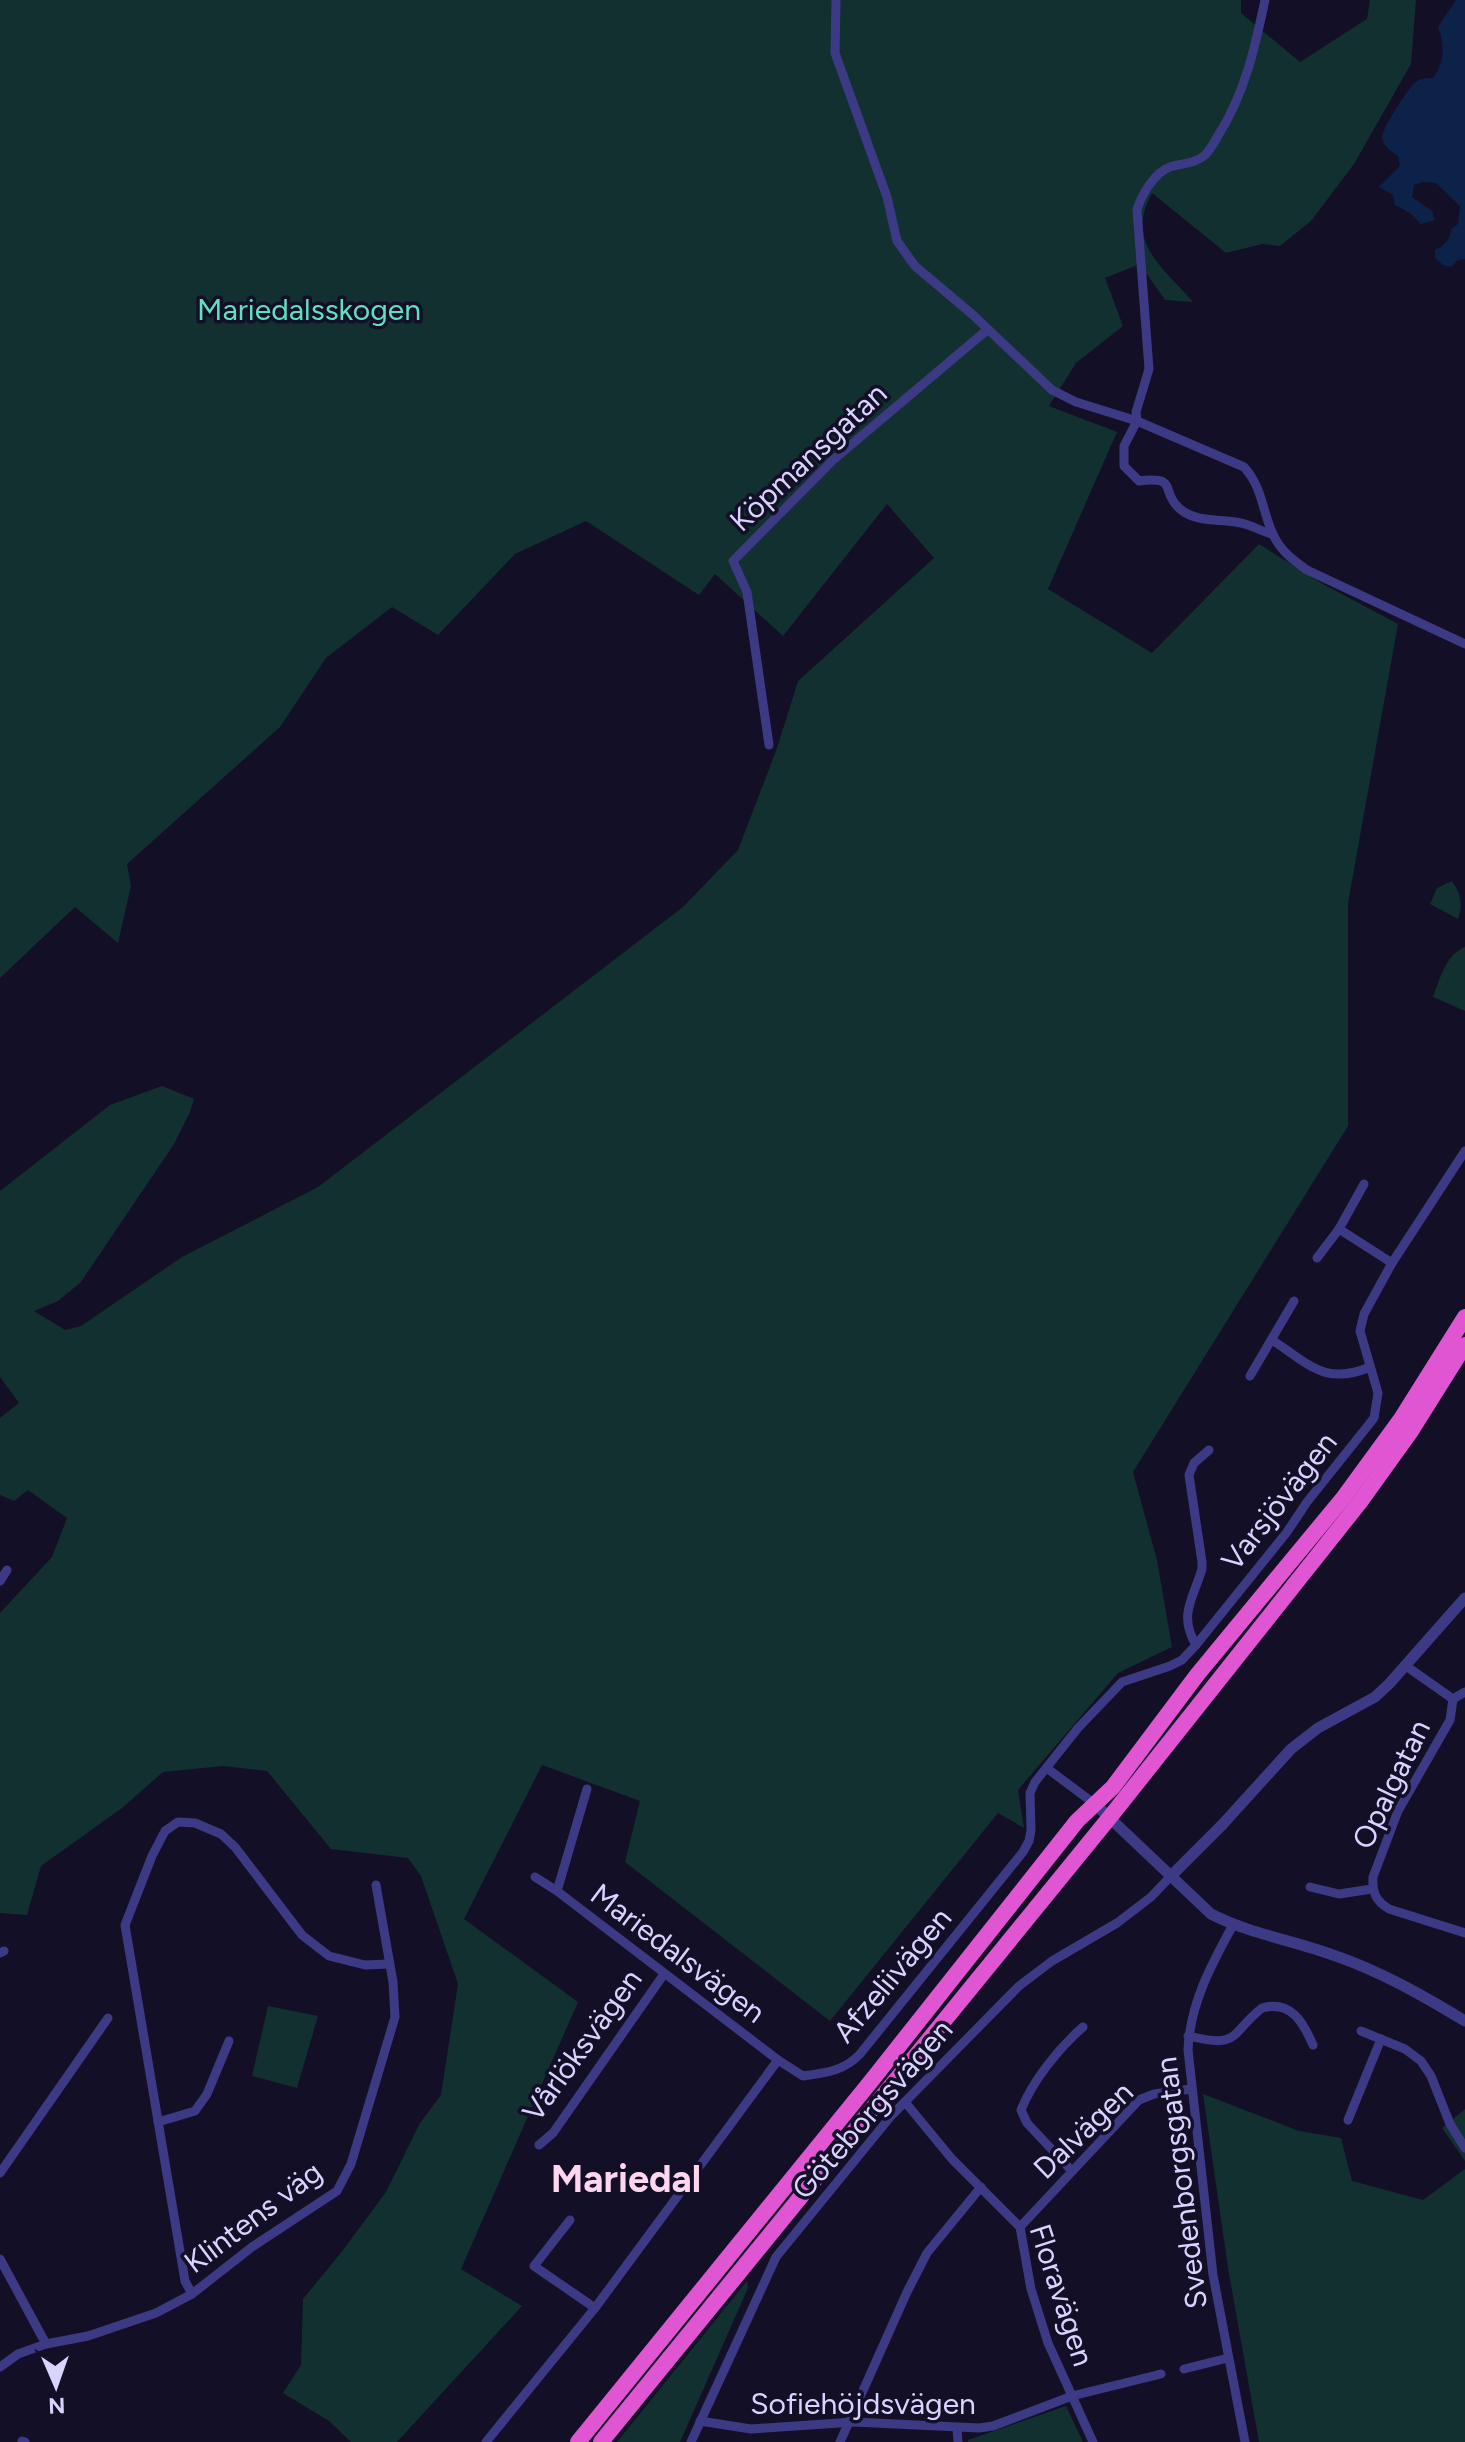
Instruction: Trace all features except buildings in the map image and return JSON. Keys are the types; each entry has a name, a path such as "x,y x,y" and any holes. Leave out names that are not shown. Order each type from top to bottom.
{"highway":[{"path":"578,2442 872,2080 1077,1821 1096,1805 1157,1731 1197,1675 1370,1463 1465,1317"},
{"path":"601,2442 1110,1817 1360,1502 1411,1431 1465,1345"}],"street":[{"path":"836,0 835,53 887,197 897,241 915,266 1052,390 1076,402 1137,421 1244,467 1255,479 1272,534 1288,556 1307,570 1465,644"},
{"path":"1265,0 1245,82 1226,123 1207,153 1198,160 1167,168 1149,185 1139,201 1140,277 1149,369 1136,412 1137,421 1124,446 1124,466 1139,481 1158,479 1166,484 1175,504 1192,515 1247,524 1272,534"},
{"name":"Köpmansgatan","path":"769,745 747,592 733,561 833,460 987,330"},
{"name":"Varsjövägen","path":"1048,1769 1111,1691 1136,1675 1182,1660 1196,1645 1374,1418 1378,1400 1360,1331 1361,1322 1392,1263 1465,1151"},
{"path":"1317,1258 1339,1229 1364,1184"},
{"path":"1339,1229 1392,1263"},
{"path":"1250,1376 1294,1301"},
{"path":"1272,1340 1326,1374 1347,1374 1370,1367"},
{"path":"1196,1645 1187,1626 1187,1616 1202,1562 1189,1475 1194,1463 1209,1450"},
{"path":"0,1581 7,1570"},
{"path":"1171,1876 1291,1749 1318,1728 1375,1697 1465,1598"},
{"name":"Opalgatan","path":"1406,1666 1453,1699"},
{"name":"Opalgatan","path":"1453,1699 1465,1692"},
{"name":"Opalgatan","path":"1453,1699 1450,1720 1398,1811 1373,1877 1372,1889 1380,1904 1389,1909 1465,1933"},
{"path":"1048,1769 1110,1817 1211,1914 1233,1925 1305,1945 1369,1968 1407,1986 1465,2021"},
{"name":"Afzeliivägen","path":"778,2060 803,2076 836,2071 860,2054 1023,1852 1031,1830 1030,1793 1035,1782 1048,1769"},
{"name":"Mariedalsvägen","path":"587,1789 557,1891 778,2060"},
{"path":"192,2294 185,2281 125,1925 165,1831 178,1822 195,1823 221,1834 235,1847 302,1935 329,1956 365,1965 388,1964"},
{"name":"Göteborgsvägen","path":"691,2442 776,2257 905,2102 1019,1986 1052,1961 1126,1917 1171,1876"},
{"path":"535,1877 557,1891"},
{"name":"Klintens väg","path":"0,2367 18,2354 46,2344 88,2336 156,2313 192,2294 252,2247 337,2191 351,2164 395,2017 393,1982 376,1885"},
{"name":"Opalgatan","path":"1310,1887 1339,1894 1372,1889"},
{"name":"Svedenborgsgatan","path":"1233,1925 1205,1979 1188,2036 1203,2209 1245,2442"},
{"name":"Vårlöksvägen","path":"539,2145 553,2133 664,1974"},
{"path":"1188,2036 1227,2040 1238,2034 1262,2008 1281,2006 1304,2024 1313,2045"},
{"path":"0,2173 108,2018"},
{"path":"1072,2171 1027,2123 1021,2110 1027,2096 1069,2039 1083,2027"},
{"path":"1361,2031 1405,2049 1421,2061 1431,2076 1450,2124 1465,2148"},
{"path":"1348,2120 1381,2039"},
{"path":"158,2122 195,2111 207,2094 229,2041"},
{"path":"486,2442 595,2308 778,2060"},
{"name":"Dalvägen","path":"1020,2227 1139,2100 1154,2094 1191,2089"},
{"name":"Floravägen","path":"905,2102 952,2159 1020,2227 1031,2289 1048,2343 1093,2442"},
{"path":"840,2442 846,2423 927,2253 981,2187"},
{"path":"570,2220 534,2266 595,2308"},
{"path":"0,2259 46,2344"},
{"path":"1184,2369 1228,2358"},
{"name":"Sofiehöjdsvägen","path":"700,2421 751,2429 846,2423 957,2428 993,2426 1072,2396 1161,2374"},
{"path":"957,2428 958,2442"}],"green space":[{"name":"Mariedalsskogen","path":"0,0 1241,0 1241,13 1300,62 1367,19 1370,0 1416,0 1411,64 1354,164 1311,221 1280,246 1262,244 1226,253 1152,193 1145,211 1145,240 1159,265 1193,302 1165,300 1140,264 1105,278 1123,326 1076,363 1049,406 1117,432 1048,589 1152,653 1259,544 1323,584 1398,624 1348,903 1348,1126 1133,1472 1157,1560 1172,1647 1118,1673 1018,1790 1024,1828 998,1813 830,2021 625,1862 640,1801 542,1765 464,1919 578,2002 461,2269 522,2306 397,2442 351,2442 329,2421 283,2393 301,2365 303,2299 386,2192 420,2123 441,2095 458,1984 421,1876 408,1858 331,1849 267,1771 223,1766 163,1772 122,1808 41,1866 27,1915 0,1913 0,1613 52,1557 67,1518 28,1490 14,1501 0,1495 0,1418 19,1403 0,1377 0,1191 110,1105 162,1086 194,1099 174,1144 81,1282 58,1301 34,1311 65,1330 81,1326 182,1257 318,1187 683,907 738,850 776,751 798,681 934,558 887,504 783,636 715,574 699,595 586,521 515,554 438,635 392,607 326,658 280,727 127,864 131,886 118,943 75,907 0,978"},
{"path":"1452,881 1460,899 1458,919 1430,904 1437,888"},
{"path":"1465,947 1465,1011 1433,997 1448,961"},
{"path":"268,2006 318,2016 297,2088 252,2076"},
{"path":"1203,2094 1299,2131 1341,2138 1352,2181 1423,2200 1465,2169 1465,2442 1259,2442 1228,2268"},
{"path":"1465,2109 1465,2161 1442,2128"},
{"path":"747,2281 748,2288 680,2442 617,2442"},
{"path":"1066,2406 1083,2442 968,2442 968,2440"}],"water":[{"path":"1456,0 1465,0 1465,259 1458,260 1451,267 1435,258 1435,250 1446,242 1451,229 1458,224 1460,206 1436,183 1414,185 1412,197 1432,211 1435,220 1421,224 1395,205 1393,195 1379,187 1400,166 1398,156 1384,143 1383,133 1412,86 1421,79 1433,78 1437,72 1443,53 1438,27"}],"district":[{"name":"Mariedal","path":"626,2179"}]}
